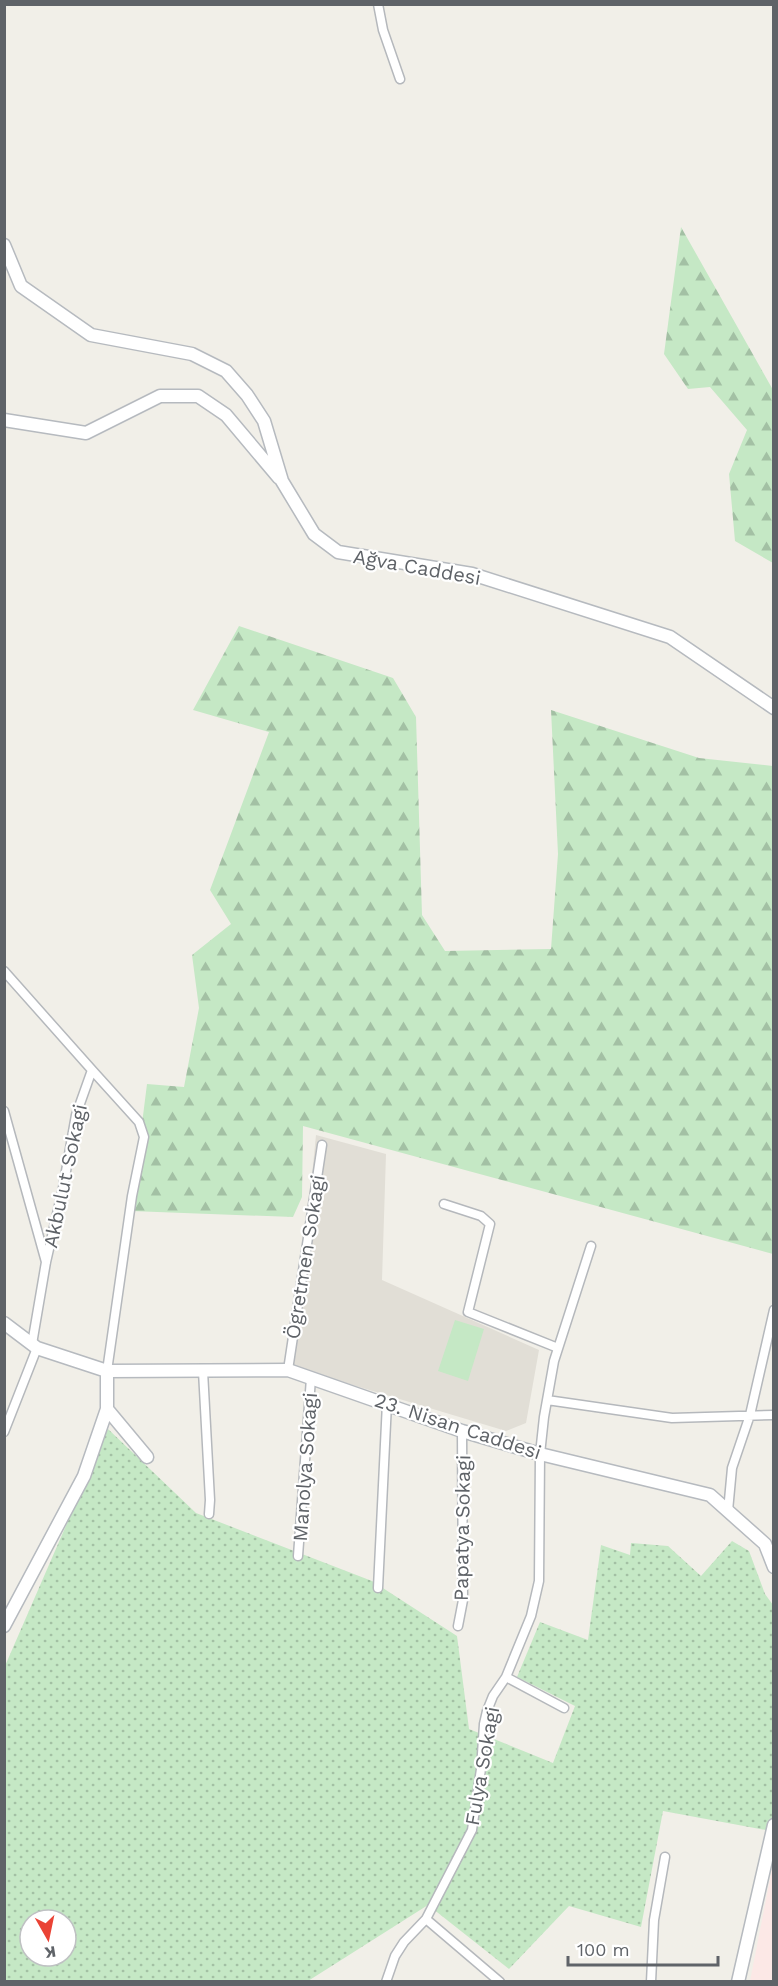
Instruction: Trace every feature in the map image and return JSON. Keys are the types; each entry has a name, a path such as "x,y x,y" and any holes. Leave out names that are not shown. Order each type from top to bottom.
{"street":[{"path":"378,4 383,30 400,79"},
{"name":"Ağva Caddesi","path":"4,244 21,286 91,335 192,354 226,371 247,395 264,421 282,481 314,534 338,552 472,574 670,637 774,708"},
{"path":"4,420 86,433 160,396 198,396 226,415 282,481"},
{"path":"4,970 139,1122 144,1137 132,1196 107,1371 106,1409 84,1476 4,1626"},
{"name":"Akbulut Sokagi","path":"4,1432 35,1346 46,1262 59,1210 78,1106 92,1070"},
{"path":"4,1111 46,1262"},
{"name":"Ögretmen Sokagi","path":"288,1370 322,1145"},
{"path":"444,1204 481,1216 490,1224 468,1312 558,1348"},
{"name":"Fulya Sokagi","path":"386,1982 395,1956 404,1942 426,1919 472,1830 482,1769 487,1711 506,1677 531,1616 539,1581 540,1454 547,1400 554,1361 591,1246"},
{"path":"728,1511 732,1468 750,1415 774,1310"},
{"name":"23. Nisan Caddesi","path":"4,1323 35,1346 107,1371 288,1370 462,1431 540,1454 710,1495 769,1544 774,1567"},
{"path":"203,1371 209,1514"},
{"name":"Manolya Sokagi","path":"298,1556 311,1378"},
{"path":"547,1400 672,1418 774,1415"},
{"path":"378,1588 387,1403"},
{"path":"106,1409 147,1457"},
{"name":"Papatya Sokagi","path":"458,1626 463,1600 462,1431"},
{"path":"506,1677 564,1708"},
{"path":"738,1982 774,1825"},
{"path":"651,1982 654,1920 665,1857"},
{"path":"426,1919 500,1982"}],"shaded area":[{"path":"316,1135 386,1154 382,1280 539,1350 526,1423 506,1431 293,1367"},
{"path":"772,1869 774,1869 773,1981 750,1981"}],"green space":[{"path":"681,227 773,390 773,563 735,541 729,474 747,430 710,387 688,389 664,354"},
{"path":"239,626 393,678 416,717 422,915 445,951 551,949 558,854 551,710 699,758 773,766 773,1254 303,1126 302,1197 293,1217 131,1211 147,1084 184,1087 199,1008 192,955 231,924 210,890 269,732 193,710"},
{"path":"455,1320 484,1329 468,1381 438,1371"},
{"path":"108,1429 196,1513 372,1581 457,1636 469,1729 553,1763 575,1706 517,1677 540,1622 588,1640 601,1545 630,1555 631,1543 668,1546 701,1576 732,1541 749,1551 765,1594 773,1605 773,1823 771,1831 663,1811 641,1927 569,1906 509,1969 428,1905 308,1981 5,1982 5,1666"}]}
